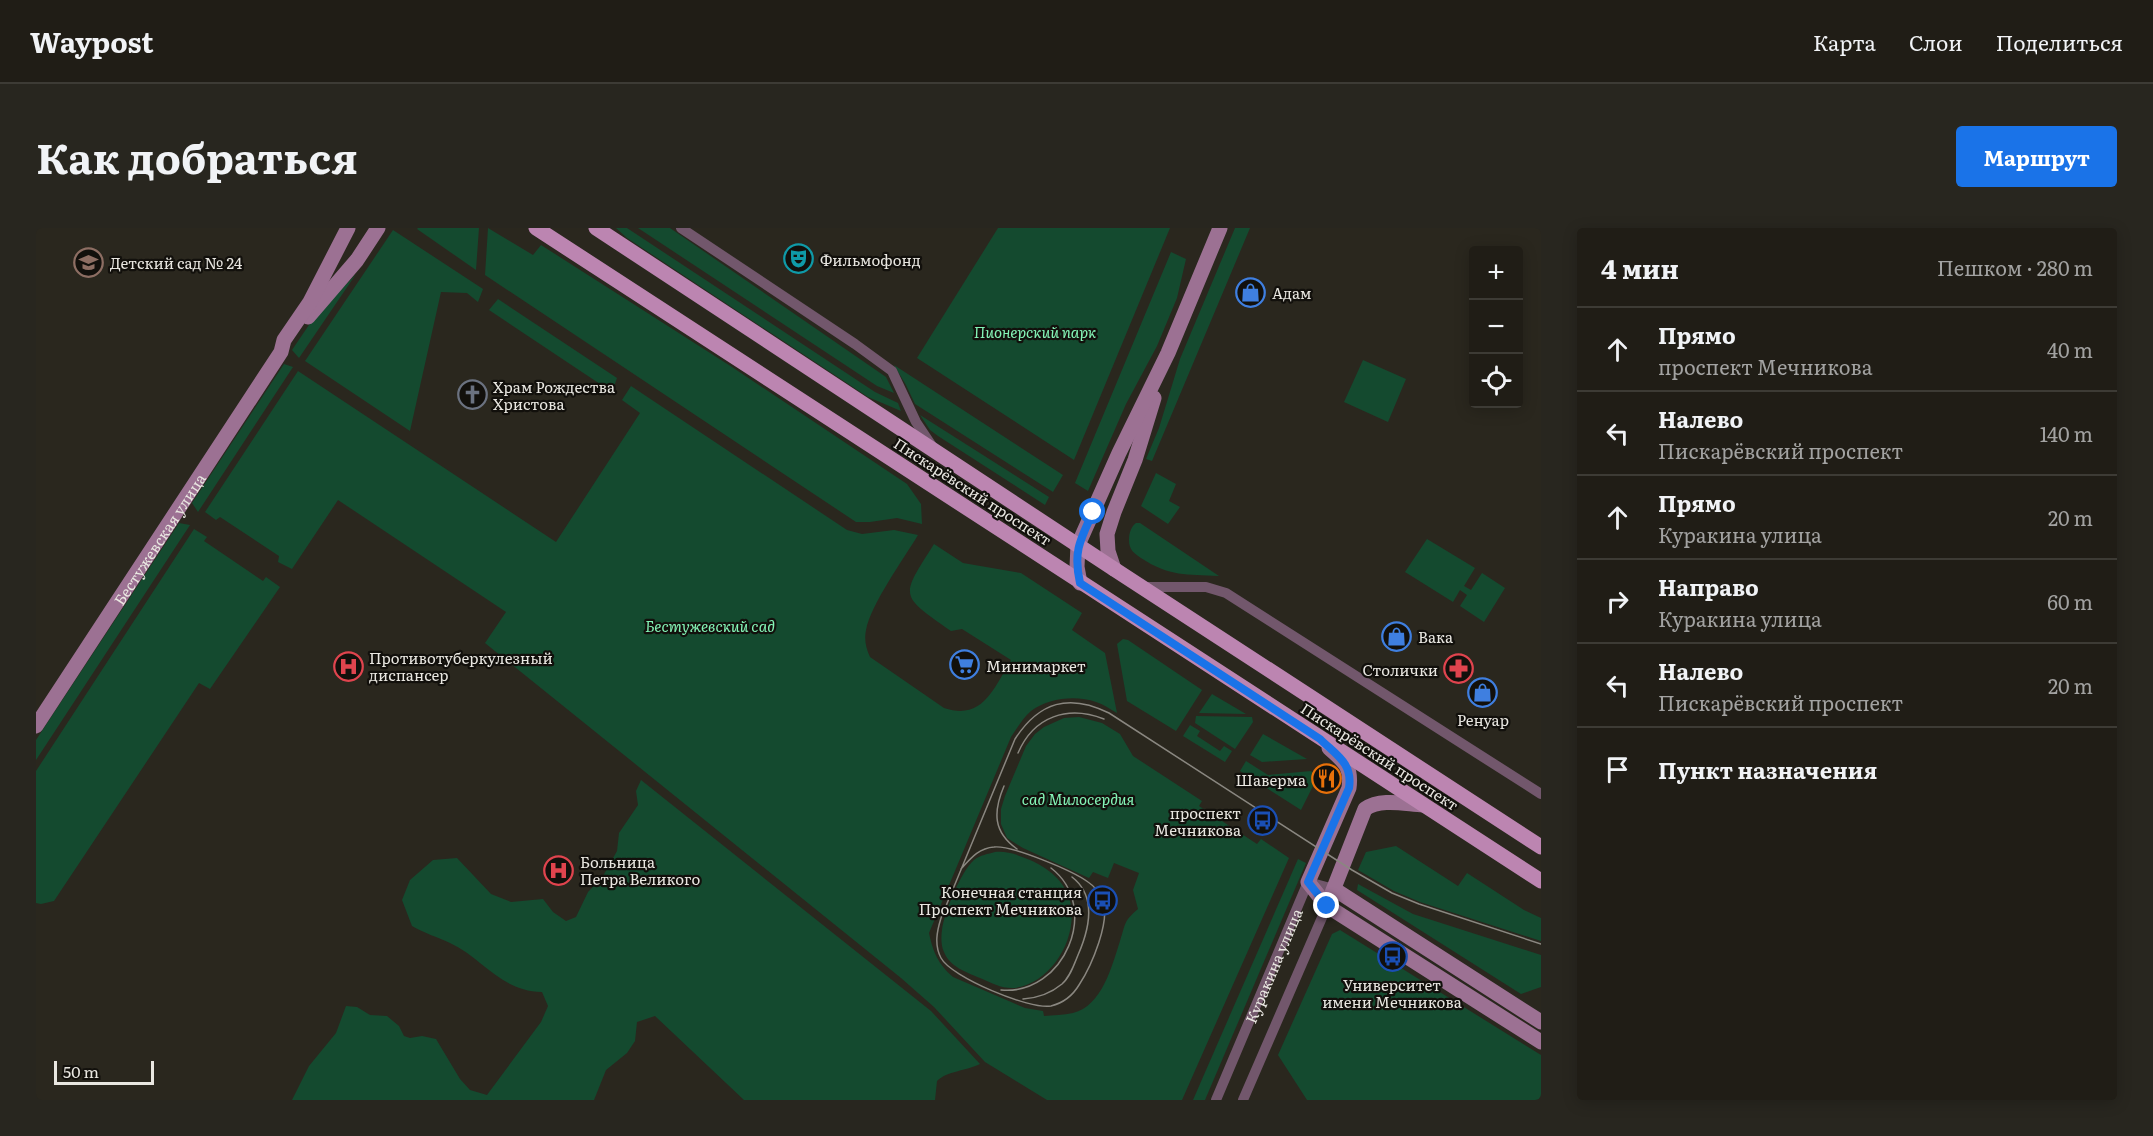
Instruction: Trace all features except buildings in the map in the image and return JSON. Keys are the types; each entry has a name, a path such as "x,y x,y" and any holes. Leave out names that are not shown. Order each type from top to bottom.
{"main road":[{"name":"Пискарёвский проспект","path":"536,228 1541,881"},
{"name":"Пискарёвский проспект","path":"596,228 1541,847"}],"street":[{"name":"Бестужевская улица","path":"36,726 280,352 284,340 310,302 348,228"},
{"name":"Бестужевская улица","path":"280,352 290,344 309,316 357,260 378,228"},
{"path":"681,228 892,371 916,422 936,452"},
{"path":"1080,583 1077,567 1078,545 1119,453 1168,353 1220,228"},
{"path":"1114,569 1108,551 1107,534 1135,460 1168,353"},
{"path":"1141,587 1206,587 1226,593 1541,794"},
{"name":"Куракина улица","path":"1216,1100 1346,795 1350,777 1347,766 1320,739"},
{"name":"Куракина улица","path":"1243,1100 1327,906 1365,809 1373,804 1383,803 1423,805"},
{"path":"1308,882 1334,889 1541,1022"},
{"path":"1308,882 1327,906 1541,1042"}],"green space":[{"path":"479,228 476,270 417,229"},
{"path":"488,228 533,255 541,245 732,367 907,484 921,504 922,524 897,518 856,522 485,275"},
{"path":"616,228 627,228 875,392 898,403 901,411 868,397 627,238"},
{"path":"638,228 670,228 886,377 894,393 877,386"},
{"name":"Пионерский парк","path":"998,228 1170,228 1074,460 917,358"},
{"path":"1235,228 1250,228 1152,461 1146,459 1159,428 1180,359"},
{"path":"393,230 483,289 478,302 467,293 441,292 410,431 305,361"},
{"path":"1171,252 1186,259 1177,298 1157,346 1126,404 1088,491 1075,483"},
{"path":"356,274 299,358 292,350 313,319"},
{"path":"498,299 617,378 612,392 489,310"},
{"path":"1363,360 1406,379 1388,422 1344,402"},
{"path":"284,364 293,367 198,512 192,503"},
{"path":"894,365 1063,475 1053,492 915,404"},
{"name":"Бестужевский сад","path":"298,371 556,542 640,413 622,400 631,386 847,530 862,534 894,530 918,535 874,608 866,630 866,644 870,657 944,708 957,711 969,710 978,706 993,691 1011,660 962,629 951,631 914,601 910,594 911,586 934,544 963,563 1021,573 1082,613 1072,630 1105,653 1117,713 1096,702 1071,698 1046,703 1025,717 1011,737 929,933 937,957 953,977 1025,1008 1043,1011 1044,1016 1062,1015 1083,1009 1099,994 1109,973 1126,923 1138,909 1133,890 1139,873 1114,863 1108,878 1093,872 1089,878 1023,848 1007,838 1001,824 1001,809 1026,746 1044,727 1064,718 1079,717 1102,723 1120,734 1133,756 1202,801 1199,806 1257,844 1261,839 1289,858 1182,1100 1047,1100 985,1062 934,1007 901,978 485,643 506,612 338,500 292,569 278,562 279,556 220,517 216,520 205,512"},
{"path":"920,415 1049,497 1045,505 938,436 930,430"},
{"path":"1156,473 1176,484 1169,501 1180,507 1168,524 1141,506"},
{"path":"179,523 190,525 36,760 36,740"},
{"path":"1136,523 1140,523 1219,576 1170,572 1141,558 1132,551 1129,543 1131,530"},
{"path":"194,529 207,537 204,541 263,581 266,577 280,587 210,689 199,683 54,901 36,903 36,771"},
{"path":"1427,539 1475,568 1464,586 1471,590 1482,573 1505,588 1484,622 1460,606 1467,595 1460,590 1453,602 1405,572"},
{"path":"1123,639 1128,640 1202,690 1176,731 1127,701 1117,644"},
{"path":"1212,694 1246,714 1199,713"},
{"path":"1196,716 1252,717 1253,722 1235,749 1195,723"},
{"path":"1190,725 1200,731 1197,736 1220,751 1224,746 1232,751 1225,762 1183,736"},
{"path":"1263,734 1307,759 1262,762 1250,755"},
{"path":"1246,761 1268,775 1311,771 1317,778 1301,810 1240,771"},
{"path":"641,780 931,1011 980,1064 946,1075 937,1081 935,1100 744,1100 655,1016 637,1022 635,1041 627,1053 606,1070 594,1100 292,1100 309,1066 336,1033 346,1006 357,1007 370,1015 387,1016 399,1026 404,1036 436,1039 460,1079 470,1090 487,1095 541,1022 548,1006 542,992 527,990 503,980 462,950 412,926 402,900 410,880 433,860 457,858 491,894 511,902 543,899 553,912 566,921 576,917 588,892 603,876 617,851 619,833 638,805 636,791"},
{"path":"1396,846 1458,886 1467,873 1524,910 1541,918 1541,941 1420,902 1394,891 1358,870 1366,852"},
{"path":"995,852 1017,855 1043,867 1060,881 1070,901 1072,915 1070,929 1060,956 1040,977 1015,988 1006,988 969,974 950,962 943,950 941,938 946,913 969,865 976,858"},
{"path":"1298,859 1306,863 1205,1100 1193,1100"},
{"path":"1358,884 1413,914 1541,955 1541,987 1521,994 1357,890"},
{"path":"1340,930 1541,1055 1541,1100 1307,1100 1278,1055 1332,934"}],"tram line":[{"path":"961,869 965,865 972,857 980,852 989,848 1003,847 1028,854 1056,866 1080,877 1096,889 1104,908 1099,943 1079,985 1064,1001 1051,1006 1026,1003 975,983 948,966 941,958 937,948 937,938 941,918 1015,739 1024,726 1045,709 1056,705 1081,703 1109,713 1352,870 1392,893 1541,944"},
{"path":"1018,753 1033,730 1053,717 1078,713 1104,719"},
{"path":"1004,786 998,804 997,821 1003,836 1017,849"},
{"path":"1001,990 1023,988 1043,979 1058,964 1069,946 1074,925 1074,904 1066,885 1051,868"},
{"path":"1023,999 1034,998 1053,990 1062,984 1072,971 1088,925 1089,914 1085,894 1072,877"}],"place":[{"name":"Фильмофонд","path":"799,259"},
{"name":"Детский сад № 24","path":"89,262"},
{"name":"Адам","path":"1251,292"},
{"name":"Храм Рождества Христова","path":"472,395"},
{"name":"Вака","path":"1397,636"},
{"name":"Минимаркет","path":"965,665"},
{"name":"Противотуберкулезный диспансер","path":"348,666"},
{"name":"Столички","path":"1459,669"},
{"name":"Ренуар","path":"1483,692"},
{"name":"Шаверма","path":"1327,779"},
{"name":"проспект Мечникова","path":"1262,821"},
{"name":"Больница Петра Великого","path":"559,870"},
{"name":"Конечная станция Проспект Мечникова","path":"1103,900"},
{"name":"Университет имени Мечникова","path":"1392,957"}],"route":[{"path":"1093,512 1078,545 1076,555 1080,583 1320,739 1347,766 1350,777 1349,788 1308,882 1327,906"}],"park label":[{"name":"сад Милосердия","path":"1078,798"}]}
